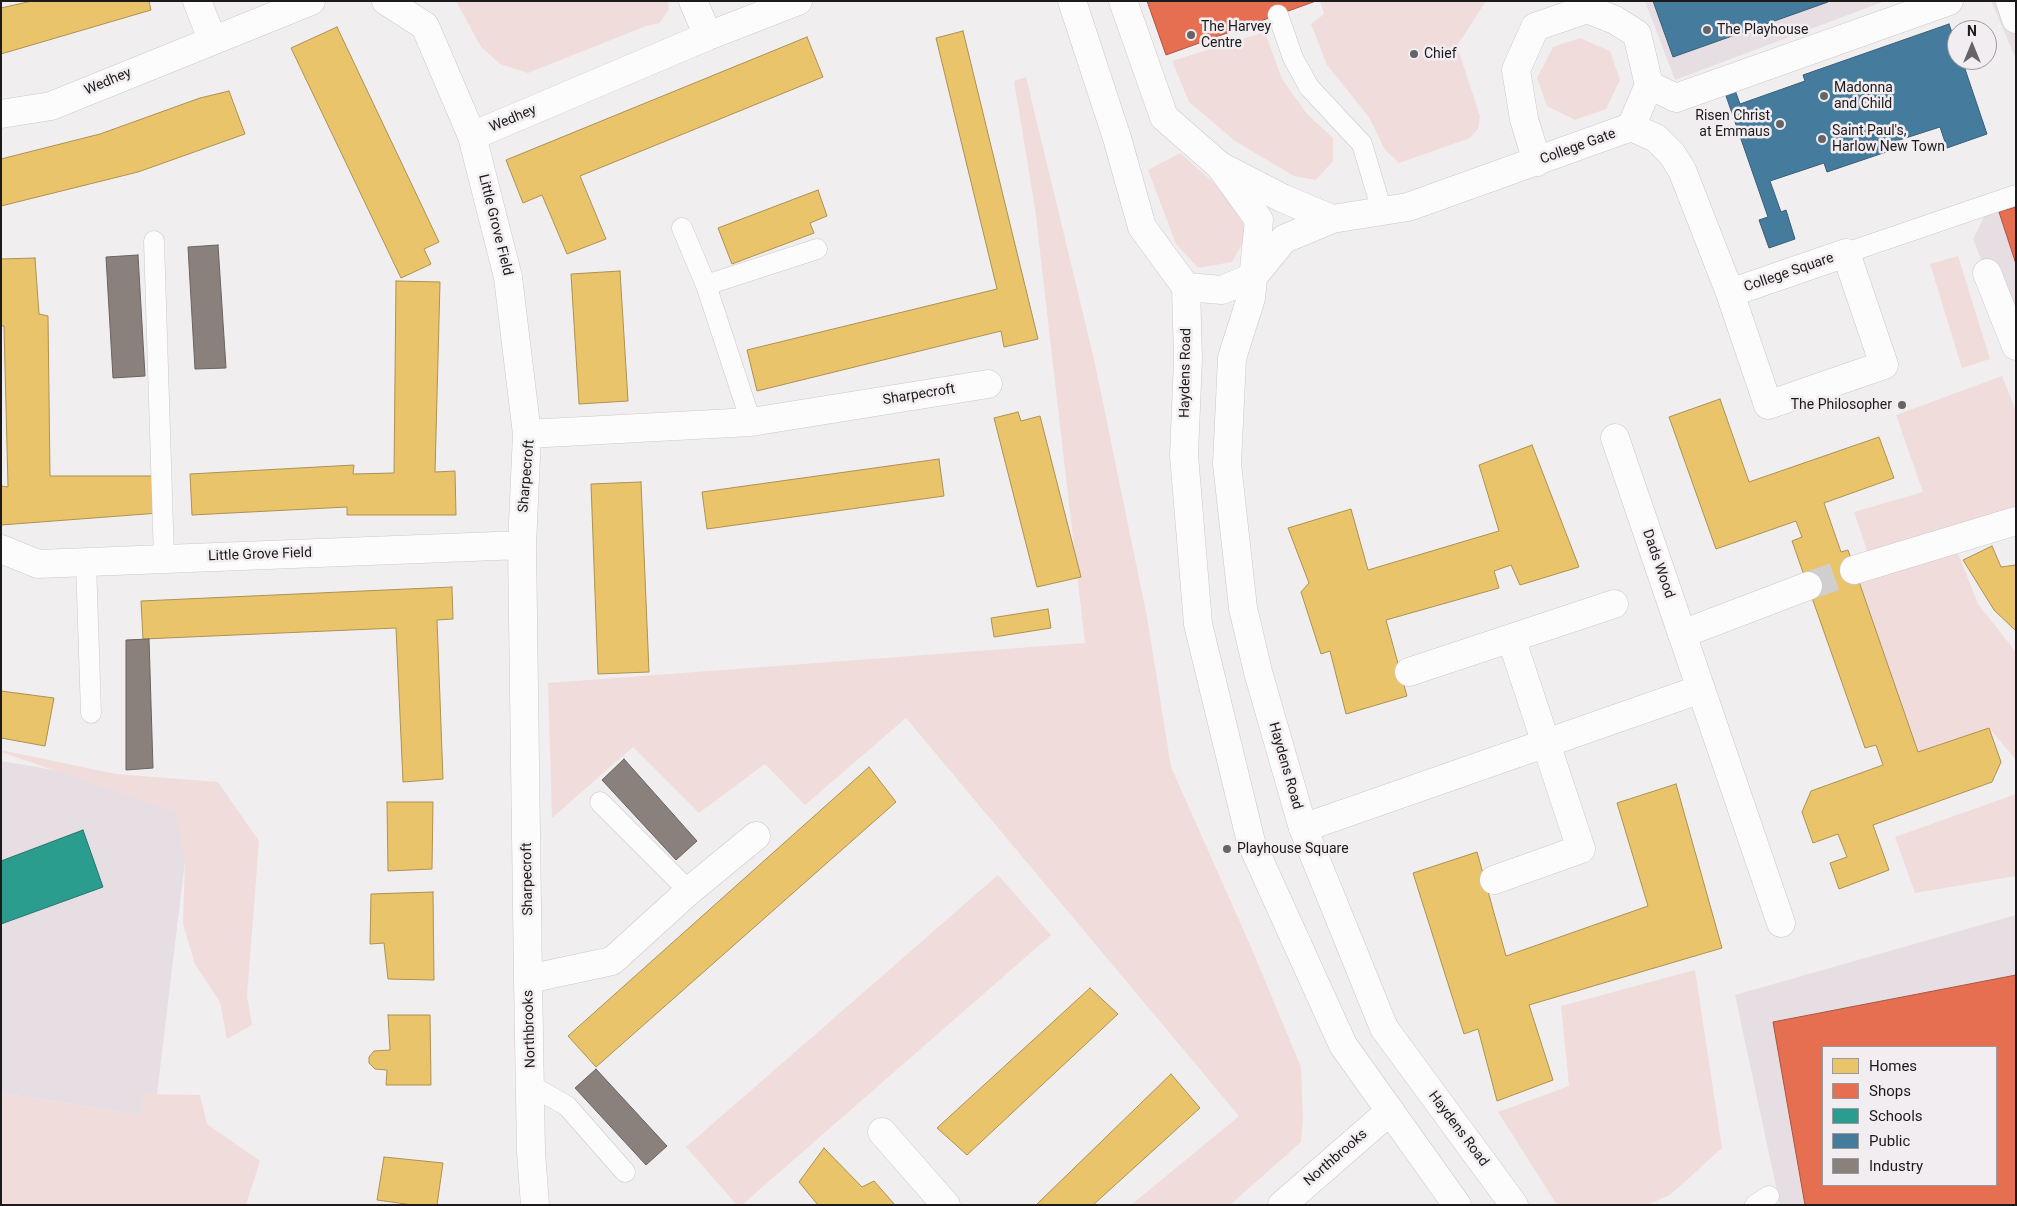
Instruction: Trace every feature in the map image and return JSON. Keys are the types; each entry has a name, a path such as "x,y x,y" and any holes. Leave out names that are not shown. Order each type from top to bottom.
{"street":[{"path":"197,1 212,39"},
{"name":"Wedhey","path":"1,114 51,106 212,39 311,1"},
{"name":"Wedhey","path":"386,1 425,26 472,136 708,36 798,1"},
{"path":"693,1 708,36"},
{"path":"1072,1 1117,138 1142,227 1186,288 1222,290 1253,277"},
{"name":"Haydens Road","path":"1123,1 1164,117 1220,166 1259,220 1252,298 1232,358 1227,464 1243,608 1258,672 1303,828 1384,1028 1424,1085 1514,1205"},
{"path":"1649,85 1676,98 1949,1"},
{"path":"2010,1 2016,19"},
{"path":"1536,162 1524,119 1516,70 1535,27 1587,8 1614,11 1637,34 1649,85 1631,127"},
{"name":"College Gate","path":"1253,277 1284,238 1332,219 1408,207 1631,127 1656,138 1672,154 1682,170 1730,293"},
{"name":"Little Grove Field","path":"472,136 508,277 527,434"},
{"path":"1220,166 1282,198 1332,219"},
{"name":"College Square","path":"1846,253 1884,365 1768,405 1730,293 1846,253"},
{"path":"1987,273 2016,346"},
{"name":"Haydens Road","path":"1186,288 1188,359 1184,455 1198,624 1251,842 1343,1045 1457,1205"},
{"name":"Sharpecroft","path":"528,979 522,545 527,434 751,422 988,384"},
{"name":"Dads Wood","path":"1615,438 1781,923"},
{"path":"1854,570 2016,521"},
{"name":"Little Grove Field","path":"1,549 38,564 522,545"},
{"path":"1682,634 1808,586"},
{"path":"1409,672 1614,604"},
{"path":"1494,880 1581,849 1511,638"},
{"path":"1303,828 1701,689"},
{"name":"Northbrooks","path":"535,1205 531,1152 532,1086 528,979 612,962 689,892 756,836"},
{"name":"Northbrooks","path":"1282,1205 1390,1111 1424,1085"},
{"path":"882,1132 946,1205"}],"lane":[{"path":"1278,15 1293,58 1309,86 1362,144 1382,211"},
{"path":"1846,253 2016,195"},
{"path":"682,228 706,285 751,422"},
{"path":"154,241 164,559"},
{"path":"706,285 817,249"},
{"path":"86,562 91,713"},
{"path":"600,802 689,892"},
{"path":"532,1086 567,1106 624,1172"}],"shaded area":[{"path":"456,1 668,1 669,10 659,23 646,26 528,73 500,64 481,47"},
{"path":"1320,1 1486,1 1457,46 1480,116 1478,129 1470,138 1399,163 1385,150 1369,117 1327,65 1311,24 1324,14"},
{"path":"1645,1 1885,1 1675,80"},
{"path":"1991,1 2016,1 2016,59"},
{"path":"1265,32 1282,79 1307,114 1333,138 1333,161 1316,180 1294,176 1235,141 1189,102 1172,61"},
{"path":"1580,38 1610,51 1620,80 1606,109 1575,120 1547,106 1537,78 1553,47"},
{"path":"1026,77 1094,359 1147,617 1171,767 1251,947 1301,1067 1303,1119 1301,1142 1230,1205 1131,1205 1239,1116 906,718 805,805 765,764 699,813 633,747 552,818 548,683 1085,643 1035,208 1014,81"},
{"path":"1180,153 1237,203 1247,236 1232,262 1198,268 1176,244 1148,170"},
{"path":"2016,195 2016,348 1973,239 1991,203"},
{"path":"1958,256 1990,359 1962,368 1930,264"},
{"path":"2002,376 2016,411 2016,508 1869,556 1854,512 1923,492 1896,415"},
{"path":"1958,553 1978,604 2016,652 2016,760 1989,728 1918,752 1857,577"},
{"path":"1,750 116,774 218,782 259,841 247,996 252,1025 227,1039 220,1002 195,964 183,924 185,858 175,812 1,752"},
{"path":"1,761 193,794 157,1094 141,1094 141,1115 1,1093"},
{"path":"2016,794 2016,876 1915,893 1895,837"},
{"path":"998,875 1051,935 742,1205 737,1205 686,1147"},
{"path":"2016,915 2016,1205 1780,1205 1735,995"},
{"path":"1695,970 1722,1148 1670,1195 1647,1205 1557,1205 1498,1112 1569,1086 1561,1006"},
{"path":"1,1093 141,1115 141,1094 200,1095 207,1124 260,1161 246,1205 1,1205"}],"building: Homes":[{"path":"32,1 149,1 151,10 1,54 1,8"},
{"path":"337,27 439,242 424,249 431,264 401,278 291,48"},
{"path":"963,31 1038,339 1004,347 1001,331 757,391 747,350 997,289 936,38"},
{"path":"807,37 823,77 580,176 606,239 567,254 542,195 523,203 506,160"},
{"path":"229,91 245,134 138,172 1,206 1,159 100,134 200,98"},
{"path":"818,190 827,216 810,223 814,233 732,264 718,228"},
{"path":"35,258 39,314 48,316 50,476 157,476 159,513 1,525 1,486 8,487 4,326 1,326 1,259"},
{"path":"620,271 628,401 579,404 571,274"},
{"path":"396,281 440,282 435,472 455,471 456,515 347,515 347,507 192,515 190,474 354,465 353,474 394,473"},
{"path":"1720,399 1749,482 1879,437 1894,478 1824,503 1841,552 1848,550 1918,752 1989,728 2001,762 1992,782 1873,825 1889,870 1839,889 1830,863 1847,857 1838,834 1813,843 1802,812 1811,791 1883,765 1876,745 1865,748 1792,541 1802,537 1796,521 1716,549 1669,417"},
{"path":"1018,412 1021,421 1040,416 1081,577 1037,587 994,418"},
{"path":"1532,445 1579,567 1520,585 1511,565 1494,571 1499,588 1386,620 1407,696 1346,714 1330,651 1321,654 1301,592 1309,583 1288,528 1351,509 1368,570 1499,531 1479,465"},
{"path":"939,459 944,496 707,529 702,492"},
{"path":"641,482 649,672 598,674 591,484"},
{"path":"1992,546 2001,567 2016,565 2016,631 1994,610 1963,560"},
{"path":"452,587 453,619 437,620 443,779 403,782 396,628 143,639 141,601"},
{"path":"1048,609 1051,628 994,637 991,618"},
{"path":"1,691 54,698 45,746 1,738"},
{"path":"869,767 896,802 596,1067 568,1036"},
{"path":"1676,784 1722,948 1529,1005 1553,1080 1497,1101 1478,1029 1464,1034 1413,873 1477,852 1506,956 1648,906 1617,803"},
{"path":"387,802 433,802 432,869 388,871"},
{"path":"433,892 434,980 388,979 384,943 370,944 371,894"},
{"path":"1090,988 1118,1014 967,1155 937,1128"},
{"path":"388,1015 430,1015 431,1085 386,1085 387,1070 375,1069 369,1063 369,1057 374,1051 390,1050"},
{"path":"1171,1074 1200,1108 1093,1205 1036,1205"},
{"path":"824,1148 862,1187 874,1181 895,1205 818,1205 799,1182"},
{"path":"384,1157 443,1163 437,1205 413,1205 377,1200"}],"building: Shops":[{"name":"The Harvey Centre","path":"1147,1 1316,1 1166,55"},
{"path":"2016,207 2016,264 1999,212"},
{"path":"2016,975 2016,1205 1805,1205 1773,1022"}],"building: Schools":[{"path":"83,830 103,887 1,924 1,861"}],"building: Public":[{"name":"The Playhouse","path":"1653,1 1827,1 1828,2 1673,57"},
{"name":"Saint Paul's, Harlow New Town","path":"1947,25 1947,70 1965,70 1987,134 1947,148 1940,127 1890,143 1892,150 1827,172 1824,163 1770,181 1781,212 1786,210 1795,239 1769,248 1759,220 1768,217 1725,93 1735,90 1740,104 1805,81 1803,75"}],"building: Industry":[{"path":"218,245 226,368 195,369 188,247"},
{"path":"138,255 145,376 113,378 106,257"},
{"path":"149,639 153,768 126,770 126,640"},
{"path":"624,759 697,841 676,860 602,780"},
{"path":"596,1069 667,1146 646,1165 575,1088"}],"tunnel":[{"path":"1808,586 1854,570"}],"place":[{"name":"The Playhouse","path":"1707,30"},
{"name":"The Harvey Centre","path":"1191,35"},
{"name":"Chief","path":"1414,54"},
{"name":"Madonna and Child","path":"1824,96"},
{"name":"Risen Christ at Emmaus","path":"1780,124"},
{"name":"Saint Paul's, Harlow New Town","path":"1822,139"},
{"name":"The Philosopher","path":"1902,405"},
{"name":"Playhouse Square","path":"1227,849"}]}
